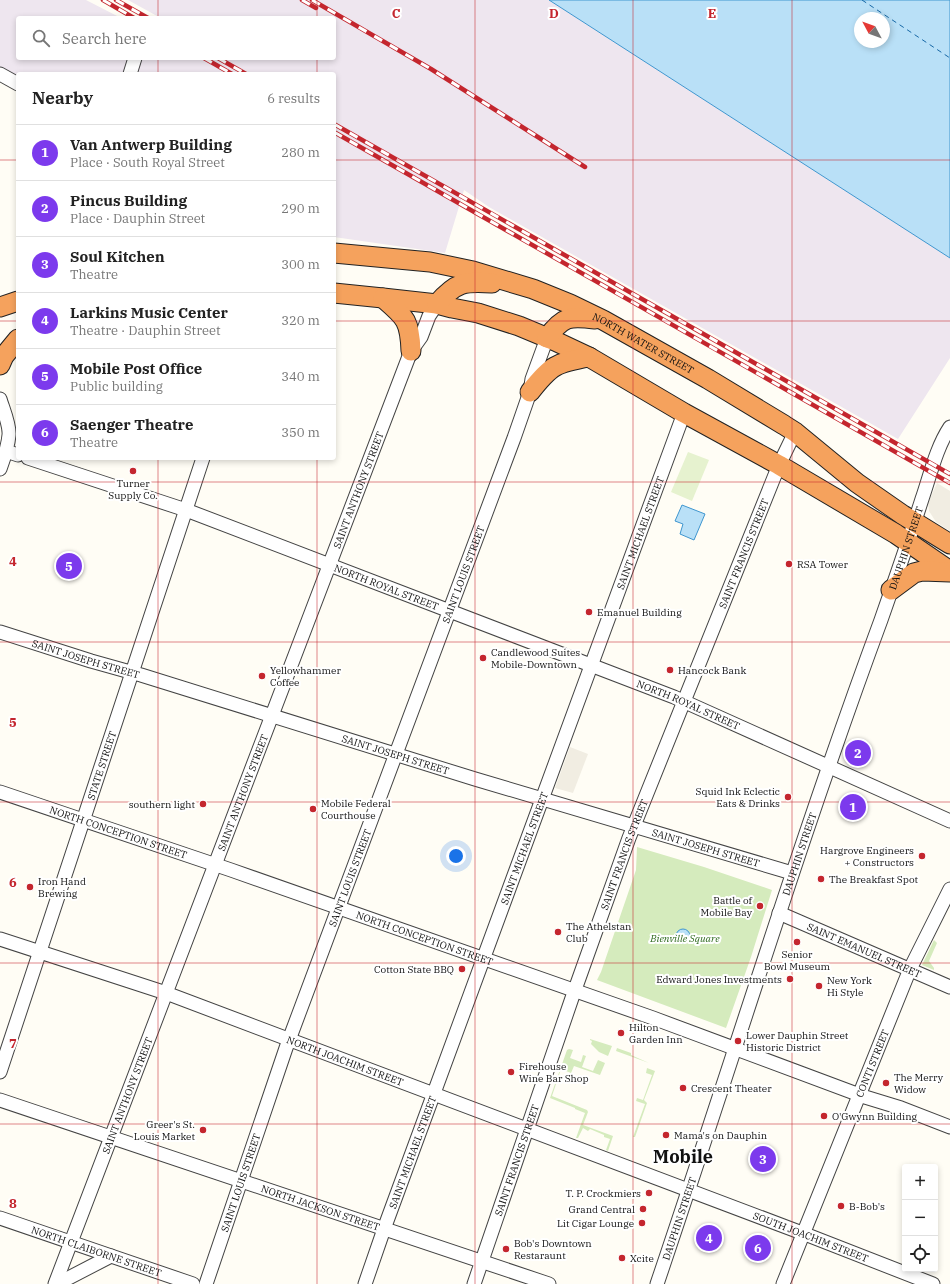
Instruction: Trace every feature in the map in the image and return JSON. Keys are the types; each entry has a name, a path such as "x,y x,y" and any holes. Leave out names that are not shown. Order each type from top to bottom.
{"highway":[{"name":"NORTH WATER STREET","path":"336,253 430,262 473,271 524,286 570,304 603,320 708,379 795,432 857,483 950,544"},
{"path":"438,304 447,293 460,285 472,282 524,286 546,302 551,309 552,318 547,338"},
{"path":"0,295 16,290"},
{"path":"336,293 438,304 478,313 519,326 589,357 684,413 779,465 908,542 950,571"},
{"path":"382,298 401,315 408,325 411,334 411,351"},
{"path":"0,307 16,301"},
{"path":"547,338 555,326 561,321 571,317 603,320"},
{"path":"0,337 16,333"},
{"path":"0,365 4,356 16,341"},
{"path":"530,392 543,376 553,367 567,361 589,357"},
{"path":"891,590 914,574 922,571 950,571"}],"street":[{"path":"131,72 134,60"},
{"path":"0,74 16,83"},
{"name":"SAINT ANTHONY STREET","path":"56,1284 411,351 421,337 429,316 438,304"},
{"name":"SAINT LOUIS STREET","path":"206,1284 289,1040 530,392 532,379 547,338"},
{"path":"0,399 4,411 12,453 0,469"},
{"name":"SAINT MICHAEL STREET","path":"365,1284 684,413"},
{"name":"DAUPHIN STREET","path":"657,1284 778,913 828,766 936,459 945,435 950,427"},
{"name":"SAINT FRANCIS STREET","path":"474,1284 634,825 779,465 795,432"},
{"path":"0,438 12,453"},
{"name":"NORTH ROYAL STREET","path":"34,460 186,510 684,701 950,821"},
{"name":"STATE STREET","path":"0,1072 202,460"},
{"name":"SAINT JOSEPH STREET","path":"0,632 543,799 792,873"},
{"name":"NORTH CONCEPTION STREET","path":"0,792 215,865 575,991 950,1127"},
{"name":"CONTI STREET","path":"783,1284 910,969 950,889"},
{"name":"SAINT EMANUEL STREET","path":"778,913 950,987"},
{"name":"NORTH JOACHIM STREET","path":"0,939 166,993 688,1191"},
{"name":"NORTH JACKSON STREET","path":"0,1100 549,1284"},
{"name":"SOUTH JOACHIM STREET","path":"688,1191 933,1284"},
{"name":"NORTH CLAIBORNE STREET","path":"0,1218 193,1284"},
{"path":"56,1284 111,1256"}],"shaded area":[{"path":"0,0 86,0 117,16 16,16 16,60 336,60 336,16 157,16 128,0 549,0 950,258 950,358 898,439 489,207 464,190 445,253 336,237 336,72 16,72 16,89 0,79"},
{"path":"937,483 950,491 950,531 936,522 929,511 928,503"},
{"path":"570,747 588,754 573,793 555,788"}],"green space":[{"path":"688,452 709,460 692,501 671,492"},
{"name":"Bienville Square","path":"637,847 704,867 772,890 751,957 726,1028 597,980 636,870"},
{"path":"934,940 937,943 929,961 934,970 922,965"},
{"path":"590,1039 612,1046 608,1056 599,1052 591,1044 592,1041"},
{"path":"617,1048 631,1053 631,1055 649,1063 616,1051"},
{"path":"567,1050 573,1050 570,1058 581,1062 583,1055 586,1056 582,1067 593,1071 598,1060 605,1063 600,1075 574,1066 571,1073 561,1069 552,1096 587,1110 588,1112 583,1125 613,1136 608,1151 606,1150 610,1139 590,1129 588,1131 583,1128 578,1138 576,1138 585,1113 550,1098"},
{"path":"647,1068 655,1071 644,1100 647,1103 635,1137 633,1137 645,1104 636,1101 637,1098 643,1100 652,1075 646,1073"}],"water":[{"path":"549,0 950,0 950,258"},
{"path":"682,505 705,514 694,540 680,534 683,524 675,521"},
{"path":"683,929 688,931 690,936 688,941 683,943 678,941 676,936 678,931"}],"ferry route":[{"path":"862,0 950,58"}],"railway":[{"path":"103,0 131,16"},
{"path":"116,0 144,16"},
{"path":"302,0 316,8"},
{"path":"312,0 431,69 585,167"},
{"path":"208,60 228,72"},
{"path":"222,60 242,72"},
{"path":"336,125 950,474"},
{"path":"336,133 950,483"}],"place":[{"name":"Turner Supply Co.","path":"133,471"},
{"name":"RSA Tower","path":"789,564"},
{"name":"Mobile Post Office","path":"69,566"},
{"name":"Emanuel Building","path":"589,612"},
{"name":"Candlewood Suites Mobile-Downtown","path":"483,658"},
{"name":"Hancock Bank","path":"670,670"},
{"name":"Yellowhammer Coffee","path":"262,676"},
{"name":"Pincus Building","path":"858,753"},
{"name":"Squid Ink Eclectic Eats & Drinks","path":"788,797"},
{"name":"southern light","path":"203,804"},
{"name":"Van Antwerp Building","path":"853,807"},
{"name":"Mobile Federal Courthouse","path":"313,809"},
{"name":"Hargrove Engineers + Constructors","path":"922,856"},
{"name":"The Breakfast Spot","path":"821,879"},
{"name":"Iron Hand Brewing","path":"30,887"},
{"name":"Battle of Mobile Bay","path":"760,906"},
{"name":"The Athelstan Club","path":"558,932"},
{"name":"Senior Bowl Museum","path":"797,942"},
{"name":"Cotton State BBQ","path":"462,969"},
{"name":"Edward Jones Investments","path":"790,979"},
{"name":"New York Hi Style","path":"819,986"},
{"name":"Hilton Garden Inn","path":"621,1033"},
{"name":"Lower Dauphin Street Historic District","path":"738,1041"},
{"name":"Firehouse Wine Bar Shop","path":"511,1072"},
{"name":"The Merry Widow","path":"886,1083"},
{"name":"Crescent Theater","path":"683,1088"},
{"name":"O'Gwynn Building","path":"824,1116"},
{"name":"Greer's St. Louis Market","path":"203,1130"},
{"name":"Mama's on Dauphin","path":"666,1135"},
{"name":"Soul Kitchen","path":"763,1159"},
{"name":"T. P. Crockmiers","path":"649,1193"},
{"name":"B-Bob's","path":"841,1206"},
{"name":"Grand Central","path":"643,1209"},
{"name":"Lit Cigar Lounge","path":"642,1223"},
{"name":"Larkins Music Center","path":"709,1238"},
{"name":"Saenger Theatre","path":"758,1248"},
{"name":"Bob's Downtown Restaraunt","path":"506,1249"},
{"name":"Xcite","path":"622,1258"}],"district":[{"name":"Mobile","path":"683,1156"}]}
